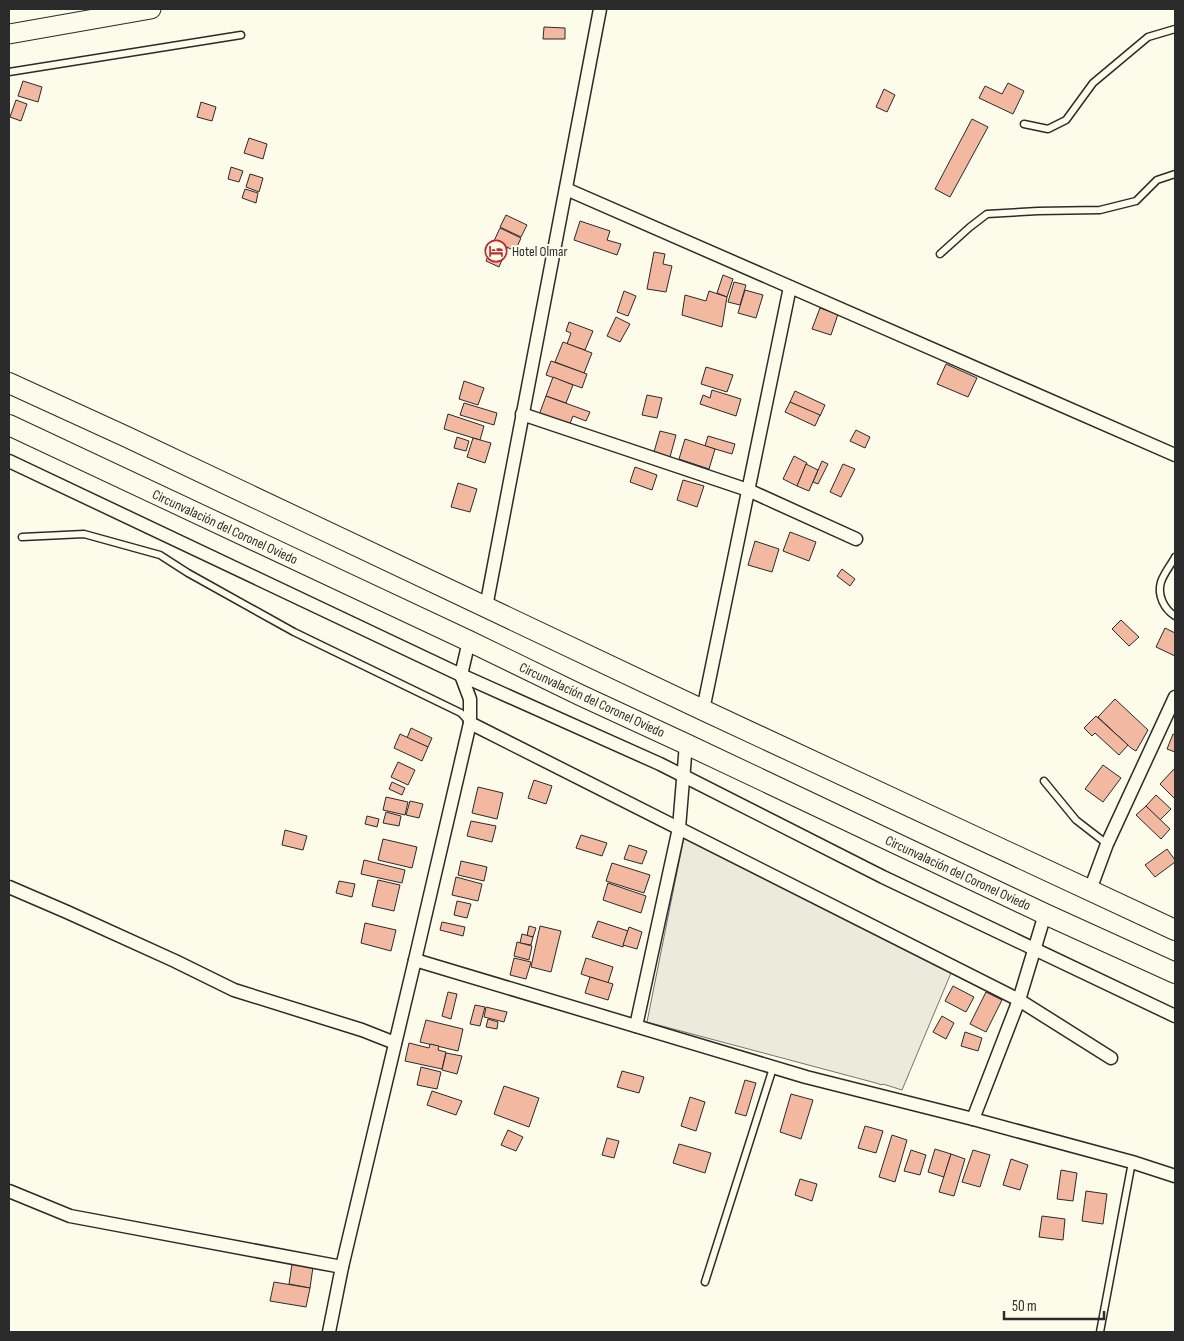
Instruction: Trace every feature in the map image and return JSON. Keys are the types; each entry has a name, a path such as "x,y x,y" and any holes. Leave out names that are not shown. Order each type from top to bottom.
{"highway":[{"path":"9,383 1175,930"},
{"name":"Circunvalación del Coronel Oviedo","path":"9,425 1045,914 1175,973"}],"main road":[{"path":"9,34 151,9"}],"street":[{"path":"486,607 600,9"},
{"path":"566,189 1175,455"},
{"path":"703,710 790,287"},
{"path":"522,414 748,490 856,539"},
{"path":"9,461 461,675 660,764 883,877 1175,1016"},
{"path":"329,1332 342,1267 470,723 470,699 461,675 469,641"},
{"path":"1090,890 1107,844 1175,698"},
{"path":"470,723 1019,1000 1111,1058"},
{"path":"636,1026 679,828 686,744"},
{"path":"9,887 166,957 234,990 362,1030 396,1043"},
{"path":"973,1119 1019,1000 1045,914"},
{"path":"415,960 774,1068 973,1119 1132,1162 1175,1176"},
{"path":"9,1191 70,1216 342,1267"}],"lane":[{"path":"1024,124 1048,129 1066,120 1093,83 1148,37 1175,29"},
{"path":"9,72 241,35"},
{"path":"940,254 986,214 1100,210 1136,201 1156,180 1175,174"},
{"path":"22,537 84,534 160,555 188,573 294,632 461,712 470,723"},
{"path":"1175,557 1161,581 1160,591 1162,602 1169,613 1175,616"},
{"path":"1044,782 1076,820 1107,844"},
{"path":"705,1282 774,1068"},
{"path":"1100,1332 1132,1162"}],"shaded area":[{"path":"684,837 951,973 902,1090 647,1022"}],"building":[{"path":"544,27 565,28 565,39 543,39"},
{"path":"23,81 42,87 38,102 18,96"},
{"path":"1008,83 1024,91 1013,114 979,98 985,86 1002,94"},
{"path":"884,89 895,95 887,112 876,107"},
{"path":"16,100 27,104 21,121 10,117"},
{"path":"201,102 216,107 212,121 197,117"},
{"path":"972,119 988,127 950,197 935,189"},
{"path":"249,138 267,144 263,159 244,153"},
{"path":"231,167 243,171 239,182 228,179"},
{"path":"250,174 263,178 259,192 246,187"},
{"path":"245,189 258,193 256,203 242,198"},
{"path":"506,215 527,225 521,237 500,227"},
{"path":"580,221 610,231 607,240 621,244 617,255 574,240"},
{"path":"500,228 521,238 515,251 494,241"},
{"path":"494,242 507,248 499,267 486,261"},
{"path":"654,252 665,254 663,264 672,266 666,292 647,289"},
{"path":"723,275 733,279 727,297 717,293"},
{"path":"734,282 746,285 740,305 728,302"},
{"path":"745,290 763,295 756,318 738,313"},
{"path":"624,291 636,296 628,316 617,312"},
{"path":"709,291 727,297 722,327 682,315 685,295 706,301"},
{"path":"820,308 838,314 831,335 812,329"},
{"path":"616,317 630,324 620,342 607,336"},
{"path":"569,322 593,331 585,350 567,344 571,333 566,331"},
{"path":"563,342 592,353 584,373 555,362"},
{"path":"551,361 587,374 582,388 546,375"},
{"path":"946,364 977,378 968,397 937,384"},
{"path":"706,367 733,375 727,392 701,384"},
{"path":"553,377 573,385 566,403 546,396"},
{"path":"464,381 484,388 478,405 459,399"},
{"path":"712,390 741,399 736,416 700,404 703,395 710,398"},
{"path":"795,391 825,405 820,416 790,402"},
{"path":"647,395 662,398 657,418 642,415"},
{"path":"546,396 590,412 586,421 573,416 569,426 539,415"},
{"path":"790,402 820,415 815,426 785,412"},
{"path":"464,403 497,413 494,425 460,415"},
{"path":"448,414 484,426 480,440 444,429"},
{"path":"856,430 870,437 865,448 850,441"},
{"path":"660,431 676,435 670,457 654,452"},
{"path":"708,436 735,444 732,454 705,446"},
{"path":"457,437 469,441 466,451 454,448"},
{"path":"473,438 491,443 485,463 467,457"},
{"path":"685,439 715,449 709,469 679,459"},
{"path":"794,456 807,463 797,486 783,479"},
{"path":"822,461 828,464 818,484 813,482"},
{"path":"806,464 818,470 809,491 797,486"},
{"path":"843,464 855,469 841,497 830,492"},
{"path":"635,467 657,475 652,490 630,482"},
{"path":"683,480 704,486 697,507 677,500"},
{"path":"458,483 477,489 470,512 451,507"},
{"path":"790,532 816,542 809,561 783,551"},
{"path":"755,541 779,549 772,572 748,565"},
{"path":"842,569 855,579 850,586 837,576"},
{"path":"1121,620 1139,637 1129,646 1112,629"},
{"path":"1165,628 1175,633 1175,656 1156,647"},
{"path":"1115,699 1148,730 1136,751 1098,717"},
{"path":"1096,716 1128,745 1119,755 1095,733 1092,736 1084,728"},
{"path":"411,728 432,738 428,747 407,738"},
{"path":"400,734 428,747 422,761 394,748"},
{"path":"1173,734 1175,735 1175,752 1167,749"},
{"path":"398,762 415,770 408,785 391,777"},
{"path":"1103,765 1121,778 1103,802 1085,789"},
{"path":"1175,768 1175,799 1160,784"},
{"path":"534,780 552,786 546,804 528,798"},
{"path":"392,782 405,788 402,795 389,789"},
{"path":"478,787 503,793 497,819 472,813"},
{"path":"1156,795 1171,809 1160,820 1146,806"},
{"path":"386,797 408,802 405,815 383,810"},
{"path":"410,801 423,804 419,818 406,815"},
{"path":"1146,806 1170,829 1161,839 1136,815"},
{"path":"386,812 401,816 399,826 383,823"},
{"path":"367,816 379,819 377,827 365,824"},
{"path":"471,821 496,826 492,842 467,836"},
{"path":"285,830 307,836 303,850 282,845"},
{"path":"581,835 607,843 602,856 576,848"},
{"path":"383,839 417,847 412,868 378,860"},
{"path":"629,845 647,851 642,864 624,859"},
{"path":"1167,849 1175,862 1155,877 1145,865"},
{"path":"364,860 405,870 402,883 361,874"},
{"path":"461,861 487,867 484,881 458,875"},
{"path":"612,863 650,875 644,893 606,881"},
{"path":"456,877 482,884 478,901 452,895"},
{"path":"378,880 400,885 394,911 372,906"},
{"path":"339,881 355,884 352,897 336,893"},
{"path":"608,883 646,896 641,913 603,900"},
{"path":"457,901 471,904 467,918 454,915"},
{"path":"598,921 628,931 623,947 592,937"},
{"path":"442,922 465,927 463,936 440,930"},
{"path":"365,923 396,930 391,951 361,943"},
{"path":"529,926 536,928 533,937 527,936"},
{"path":"540,926 561,931 551,972 531,967"},
{"path":"629,927 642,932 637,949 623,945"},
{"path":"522,934 533,937 531,945 520,943"},
{"path":"517,942 532,946 529,960 514,956"},
{"path":"514,958 531,962 526,979 510,975"},
{"path":"586,958 613,967 608,983 581,974"},
{"path":"590,977 613,984 608,1000 585,993"},
{"path":"953,986 974,997 966,1012 945,1001"},
{"path":"448,992 457,994 451,1019 442,1016"},
{"path":"986,992 1002,1000 986,1032 970,1024"},
{"path":"475,1005 485,1007 480,1026 470,1024"},
{"path":"486,1007 507,1012 504,1022 484,1017"},
{"path":"942,1016 954,1023 946,1039 933,1032"},
{"path":"488,1019 498,1022 497,1029 486,1027"},
{"path":"426,1020 463,1029 458,1051 420,1042"},
{"path":"965,1032 982,1038 978,1051 961,1046"},
{"path":"409,1043 429,1048 430,1044 439,1046 438,1050 446,1052 442,1069 405,1061"},
{"path":"446,1053 462,1056 457,1074 442,1070"},
{"path":"421,1067 441,1072 437,1089 417,1085"},
{"path":"622,1071 644,1077 639,1093 617,1087"},
{"path":"745,1080 756,1083 746,1116 735,1113"},
{"path":"504,1086 539,1098 529,1127 494,1114"},
{"path":"432,1091 462,1101 456,1115 427,1105"},
{"path":"791,1094 813,1100 801,1139 780,1132"},
{"path":"690,1097 705,1102 696,1131 681,1126"},
{"path":"865,1126 883,1131 876,1153 858,1148"},
{"path":"508,1130 523,1137 516,1151 501,1145"},
{"path":"892,1135 907,1140 895,1182 879,1177"},
{"path":"607,1138 619,1141 614,1158 602,1155"},
{"path":"679,1144 711,1153 705,1173 673,1163"},
{"path":"935,1149 951,1154 944,1177 928,1172"},
{"path":"911,1150 926,1155 920,1175 904,1171"},
{"path":"973,1150 990,1155 980,1187 962,1182"},
{"path":"951,1154 965,1159 954,1196 939,1192"},
{"path":"1011,1159 1028,1165 1020,1190 1003,1185"},
{"path":"1061,1170 1077,1173 1073,1201 1057,1199"},
{"path":"800,1179 817,1184 812,1201 795,1195"},
{"path":"1086,1191 1107,1194 1103,1224 1082,1221"},
{"path":"1042,1216 1065,1219 1063,1240 1039,1237"},
{"path":"292,1264 313,1267 310,1288 289,1284"},
{"path":"274,1282 310,1288 306,1307 270,1301"}],"place":[{"name":"Hotel Olmar","path":"496,251"}]}
